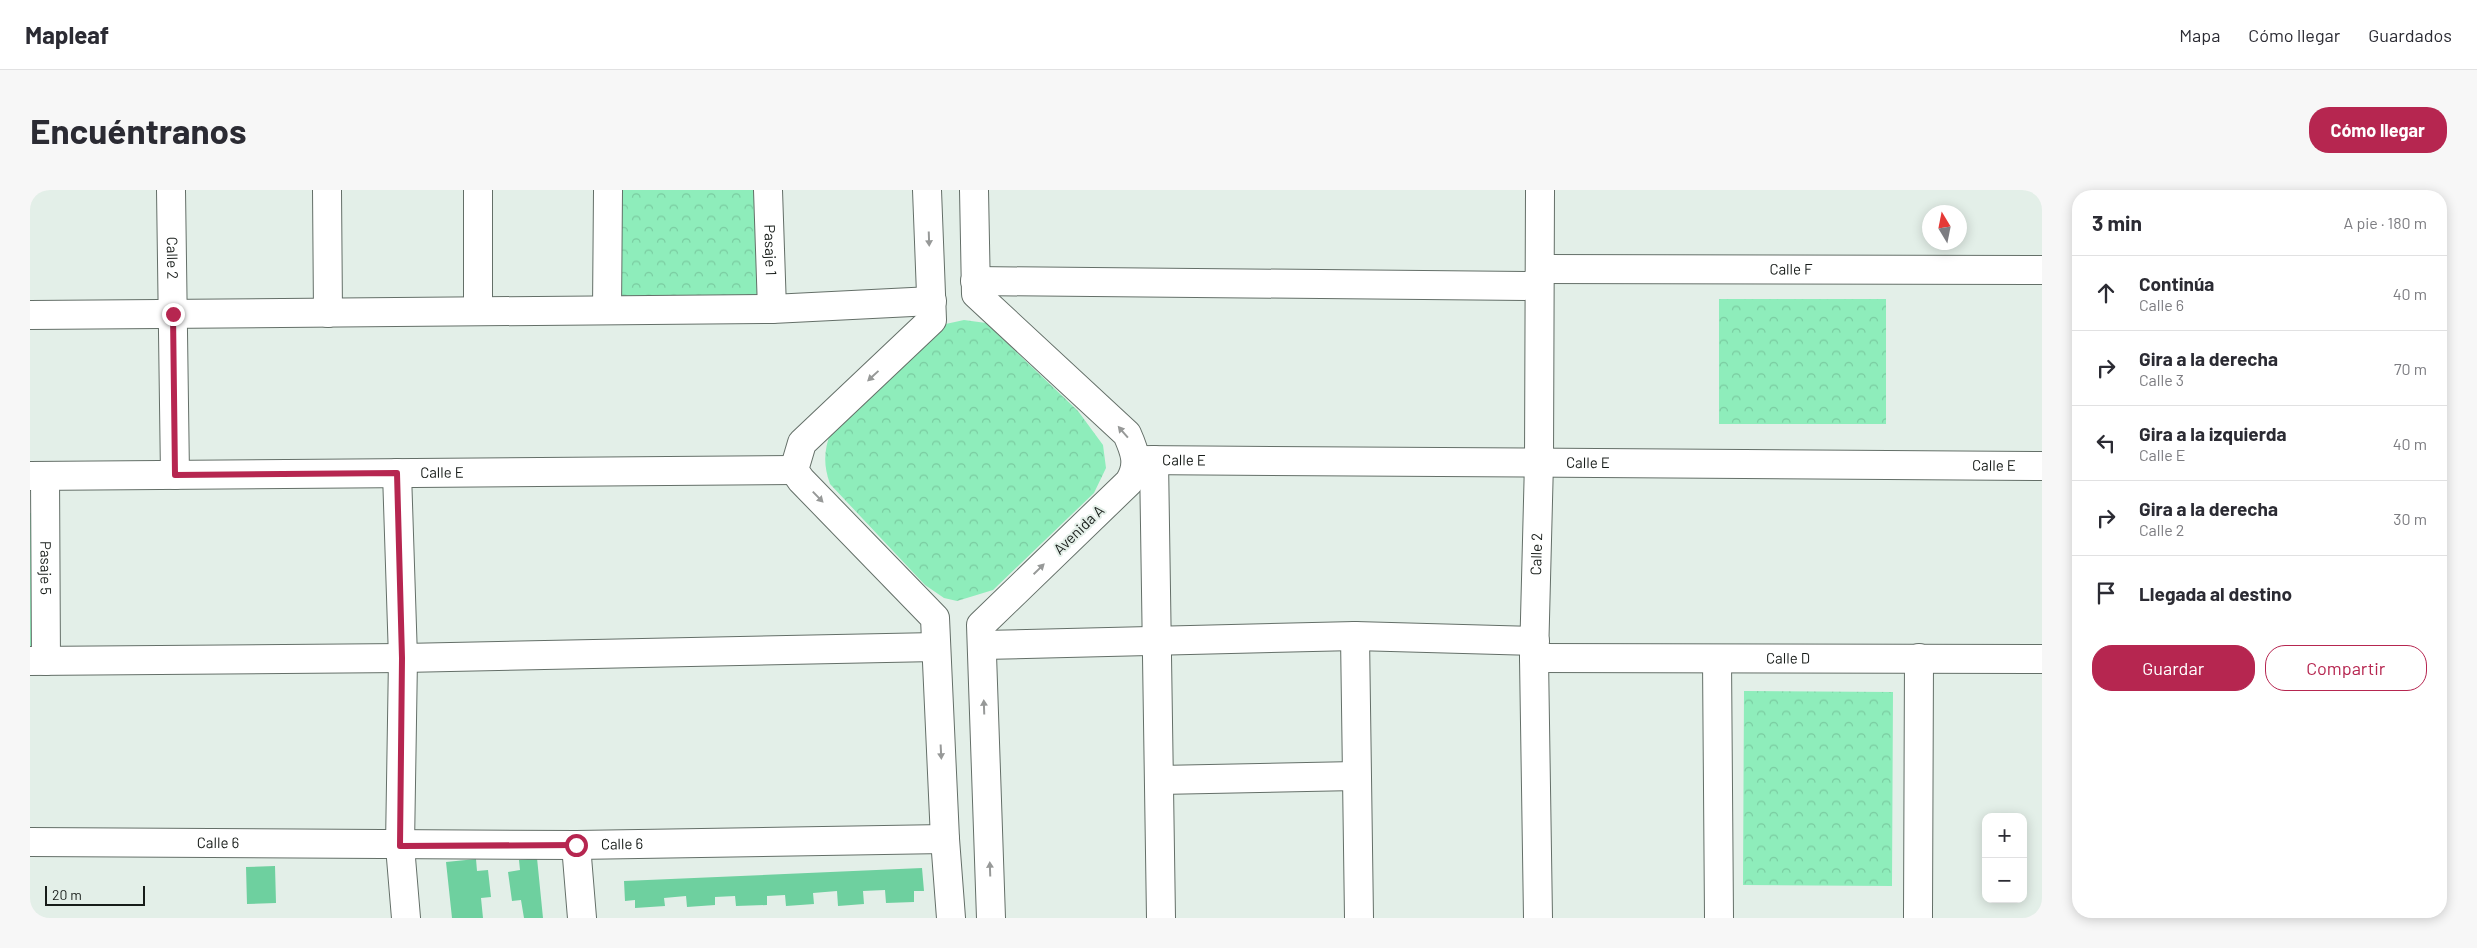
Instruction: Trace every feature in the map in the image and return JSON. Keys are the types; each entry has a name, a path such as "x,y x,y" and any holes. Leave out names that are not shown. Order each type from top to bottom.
{"street":[{"name":"Calle 2","path":"171,190 175,475"},
{"path":"327,190 328,313"},
{"path":"478,190 478,311"},
{"path":"607,310 608,190"},
{"name":"Pasaje 1","path":"768,190 772,309"},
{"path":"928,190 932,320 802,444 794,470 801,480 935,618 945,839 951,918"},
{"path":"974,190 976,294 1126,434 1145,460 1158,641 1161,918"},
{"name":"Calle 2","path":"1538,918 1535,650 1540,190"},
{"name":"Calle F","path":"975,281 1540,277 2042,270"},
{"path":"30,315 772,309 932,301"},
{"name":"Calle E","path":"1145,460 2042,466"},
{"name":"Avenida A","path":"991,918 981,625 1129,482 1145,460"},
{"name":"Calle E","path":"38,476 794,470"},
{"path":"397,473 402,658 400,846 406,918"},
{"name":"Pasaje 5","path":"38,476 38,661"},
{"path":"1355,636 1359,918"},
{"name":"Calle D","path":"982,645 1355,636 1535,650 1717,659 2042,659"},
{"path":"38,661 402,658 936,647"},
{"path":"1918,918 1919,658"},
{"path":"1717,659 1719,918"},
{"path":"1159,780 1356,776"},
{"name":"Calle 6","path":"30,842 400,846 945,839"},
{"path":"576,845 582,918"}],"green space":[{"path":"621,190 757,190 760,299 620,296"},
{"path":"1719,299 1886,299 1886,424 1719,424"},
{"path":"964,320 986,323 1078,411 1103,445 1106,468 1094,493 993,590 957,601 944,598 925,585 830,484 825,457 831,431 941,325"},
{"path":"30,513 35,513 36,649 30,649"},
{"path":"1744,691 1893,692 1892,886 1743,885"}],"building":[{"path":"537,858 543,918 524,918 521,900 512,901 508,872 520,870 519,860"},
{"path":"476,859 477,871 488,870 491,897 481,898 483,918 452,918 446,862"},
{"path":"275,866 276,903 247,904 246,867"},
{"path":"922,868 924,891 914,891 914,902 886,903 885,890 863,891 864,904 838,906 837,891 813,893 814,904 786,906 785,895 767,896 767,905 736,906 735,896 715,897 715,905 687,907 686,896 664,898 665,906 635,908 635,900 625,901 624,881"}],"route":[{"path":"173,314 175,475 397,473 402,658 402,804 400,846 576,845"}]}
